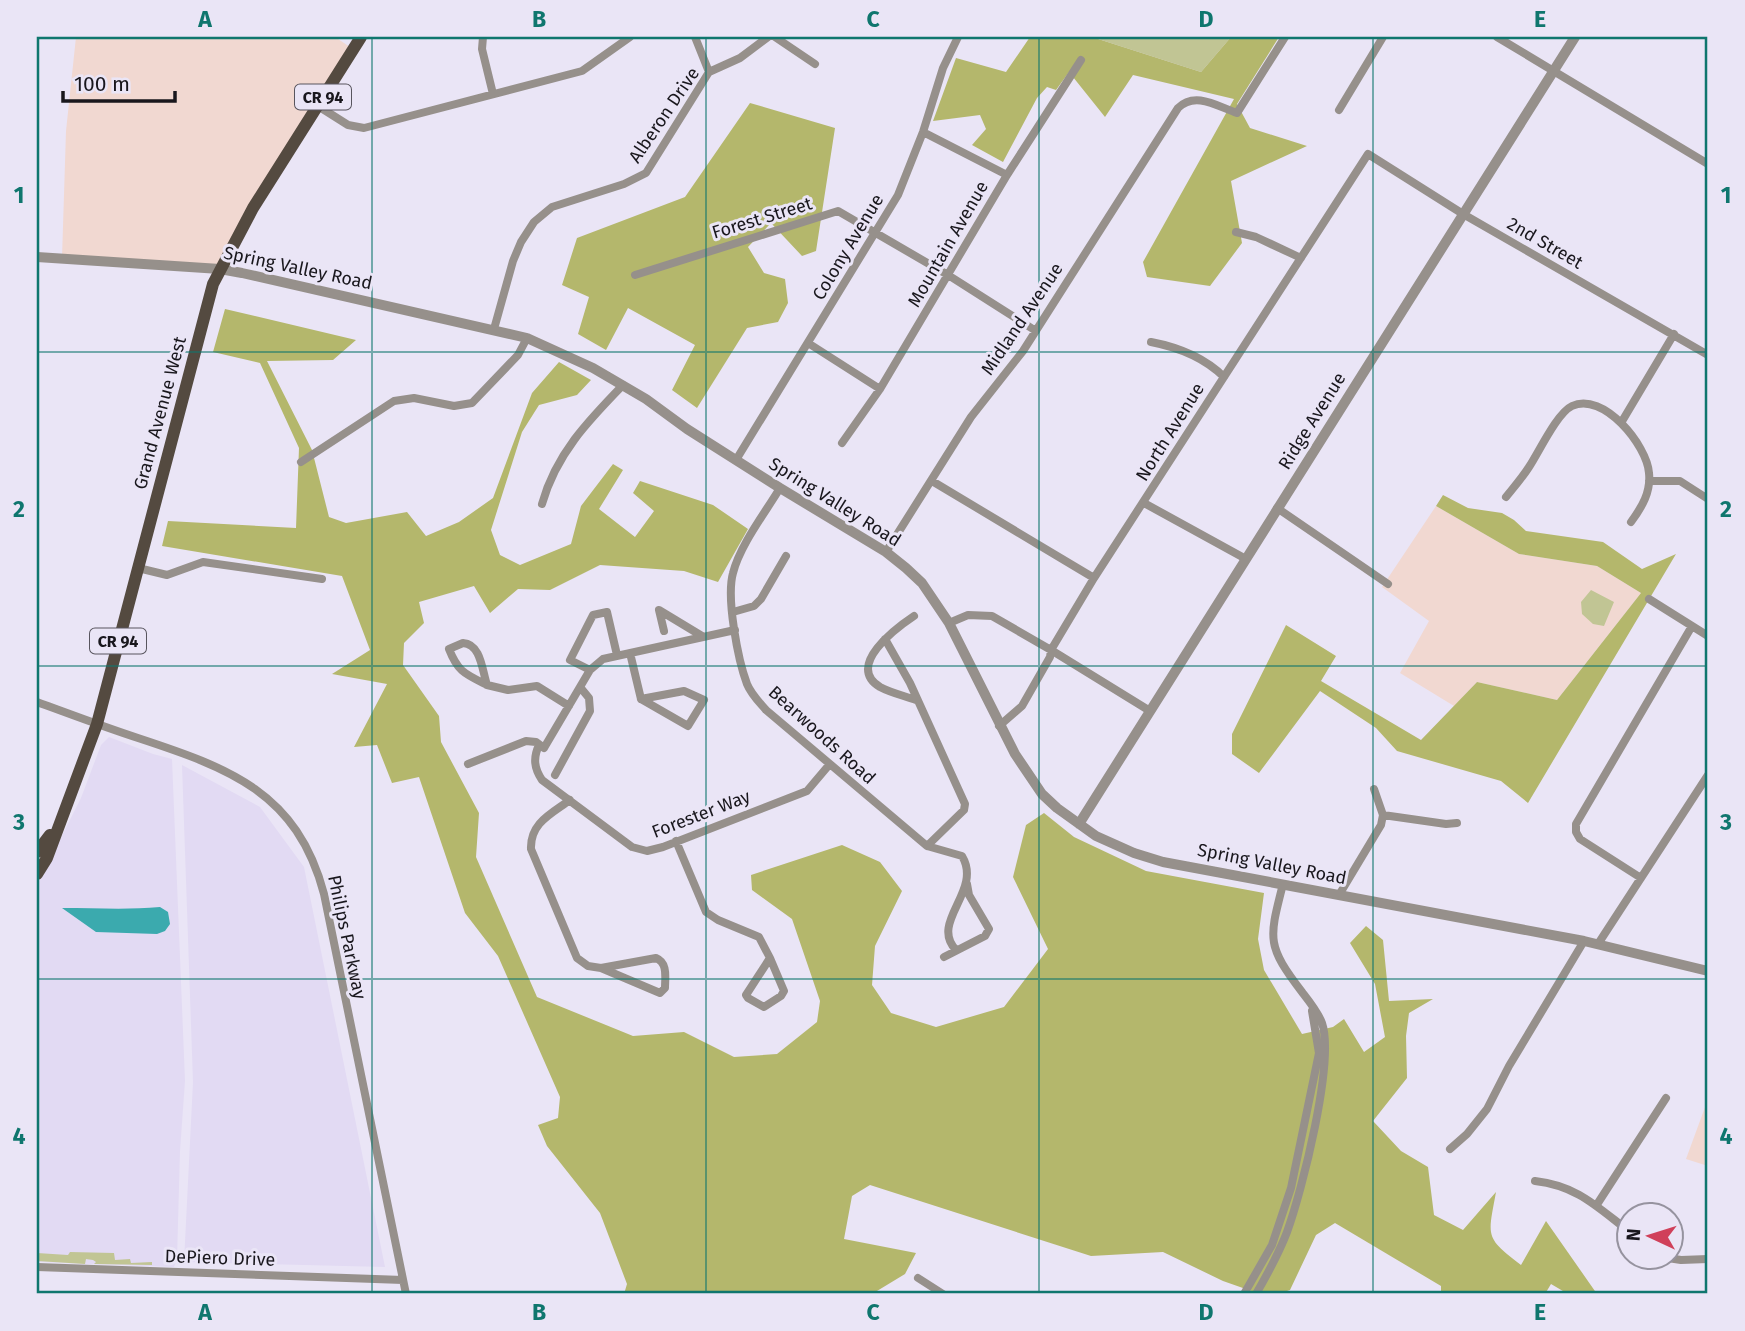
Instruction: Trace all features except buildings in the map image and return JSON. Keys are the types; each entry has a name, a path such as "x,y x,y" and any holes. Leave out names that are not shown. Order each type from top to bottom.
{"main road":[{"name":"Grand Avenue West","path":"37,874 47,858 97,724 211,289 253,208 360,37"},
{"name":"Grand Avenue West","path":"37,852 57,826"}],"street":[{"path":"483,37 482,49 493,94"},
{"path":"695,37 709,72"},
{"name":"Alberon Drive","path":"494,329 513,261 534,222 552,207 624,184 646,173 709,72 740,58 768,37"},
{"path":"775,37 815,64"},
{"name":"Colony Avenue","path":"736,460 898,195 923,132 943,68 958,37"},
{"name":"Midland Avenue","path":"886,552 971,417 1008,372 1036,331 1183,103 1201,99 1237,113 1285,37"},
{"path":"1339,110 1383,37"},
{"path":"1497,37 1555,69 1708,164"},
{"name":"Ridge Avenue","path":"1079,824 1575,37"},
{"path":"317,106 348,125 359,128 582,71 627,38"},
{"name":"Mountain Avenue","path":"842,443 880,389 1007,175 1081,61"},
{"path":"923,132 1007,175"},
{"name":"2nd Street","path":"1368,154 1463,214 1708,355"},
{"name":"North Avenue","path":"999,726 1022,706 1050,657 1051,650 1094,578 1368,154"},
{"name":"Forest Street","path":"635,275 838,211 948,275 1036,331"},
{"path":"1237,232 1256,237 1301,258"},
{"name":"Spring Valley Road","path":"37,257 220,269 494,329 558,350 623,385 780,488 886,552 922,583 949,623 999,726 1030,779 1057,808 1115,845 1163,862 1584,941 1708,971"},
{"path":"1621,423 1674,334"},
{"path":"301,462 394,401 414,398 454,406 472,403 518,355 527,338"},
{"path":"1151,342 1180,349 1224,377"},
{"path":"808,343 880,389"},
{"path":"542,504 550,477 568,447 580,430 623,385"},
{"path":"1506,497 1528,470 1569,408 1581,403 1588,404 1621,423 1644,452 1650,481 1644,502 1631,522"},
{"path":"932,481 1094,578"},
{"path":"1650,481 1679,481 1708,499"},
{"name":"Bearwoods Road","path":"780,488 739,556 732,574 735,630 747,686 766,710 927,846 962,856 967,869 969,895 989,929 985,936 944,957"},
{"path":"1144,503 1246,559"},
{"path":"1277,508 1388,584"},
{"path":"733,612 754,606 786,556"},
{"path":"138,568 167,575 203,562 322,579"},
{"path":"1649,599 1708,636"},
{"path":"664,631 659,610 702,636"},
{"path":"590,670 570,660 593,615 607,612 617,656"},
{"path":"949,623 968,615 992,616 1150,711"},
{"path":"914,616 885,639 869,660 868,674 878,686 916,700"},
{"path":"1641,878 1580,839 1576,824 1692,625"},
{"path":"468,764 526,741 544,748 590,670 603,659 735,630"},
{"path":"885,639 898,660 965,804 964,810 927,846"},
{"path":"486,685 473,645 463,643 449,649 458,669 486,685 508,690 537,686 569,706"},
{"path":"630,653 641,699 688,726 704,700 684,691 641,699"},
{"path":"555,775 589,717 589,698 580,687"},
{"name":"Philips Parkway","path":"37,702 191,756 231,773 269,799 303,842 324,894 406,1294"},
{"name":"Forester Way","path":"539,745 535,759 538,774 569,800 639,850 655,850 807,791 829,765"},
{"path":"1598,944 1708,775"},
{"path":"1339,895 1376,836 1383,815 1374,789"},
{"path":"569,800 536,827 531,849 577,958 588,966 601,968 657,993 665,988 665,966 660,959 601,968"},
{"path":"1383,815 1446,824 1457,823"},
{"path":"676,841 706,912 718,920 759,937 769,958 784,990 781,996 764,1007 748,998 747,991 769,958"},
{"path":"956,950 948,940 948,927 967,882"},
{"path":"1256,1294 1286,1235 1297,1200 1325,1065 1322,1021 1282,966 1273,944 1273,923 1283,884"},
{"path":"1450,1149 1467,1134 1487,1109 1509,1066 1584,941"},
{"path":"1244,1294 1272,1245 1291,1188 1319,1053 1311,1004"},
{"path":"1595,1206 1666,1098"},
{"path":"1535,1181 1564,1186 1616,1222"},
{"path":"1686,1260 1708,1259"},
{"name":"DePiero Drive","path":"37,1267 403,1280"},
{"path":"918,1278 943,1294"}],"shaded area":[{"path":"76,37 335,37 353,49 220,269 62,258 66,131"},
{"path":"1436,506 1519,554 1597,566 1641,593 1557,700 1477,682 1454,706 1400,673 1429,621 1382,587"},
{"path":"109,737 172,759 185,1081 177,1259 174,1267 37,1262 37,885 81,798 101,745"},
{"path":"182,765 260,807 304,867 385,1267 184,1262 193,1082"},
{"path":"1708,1099 1708,1166 1686,1159"}],"green space":[{"path":"1030,37 1092,37 1201,72 1231,37 1279,37 1237,104 1250,128 1307,146 1231,181 1242,243 1210,286 1147,277 1143,262 1234,99 1133,75 1105,117 1069,72 1056,90 1047,87 1037,98 1003,162 972,145 986,129 980,115 933,121 956,58 1006,72"},
{"path":"1092,37 1231,37 1201,72"},
{"path":"750,103 835,128 816,251 802,256 771,223 748,247 764,273 785,279 788,303 778,322 747,328 697,408 672,390 695,345 628,308 606,350 578,334 589,297 562,285 577,238 685,197"},
{"path":"225,309 356,340 333,360 267,361 312,450 329,517 346,523 407,512 426,536 459,522 493,498 532,393 559,362 591,380 577,395 539,405 522,432 491,530 500,555 520,565 571,544 581,506 613,464 623,470 599,509 635,537 654,511 633,493 640,481 713,505 748,529 718,582 684,571 600,565 550,590 518,589 490,613 474,586 419,602 424,623 404,643 403,665 439,716 441,742 479,813 476,857 537,997 633,1036 684,1032 734,1057 777,1054 817,1022 820,1001 792,919 752,890 751,875 842,845 880,862 902,891 875,946 872,985 891,1013 936,1027 1004,1007 1048,949 1013,877 1026,825 1044,813 1074,837 1146,871 1264,893 1258,939 1264,970 1302,1034 1333,1027 1344,1019 1364,1052 1385,1037 1375,984 1350,943 1366,926 1383,940 1389,1001 1433,999 1409,1013 1406,1036 1407,1078 1373,1121 1401,1151 1428,1167 1434,1215 1463,1230 1496,1192 1491,1227 1492,1235 1500,1248 1521,1265 1546,1221 1597,1294 1568,1294 1551,1284 1545,1294 1441,1294 1441,1286 1335,1223 1316,1235 1290,1290 1278,1294 1260,1294 1223,1281 1163,1252 1091,1256 870,1185 852,1196 844,1239 916,1253 905,1274 872,1294 624,1294 627,1284 600,1213 547,1146 538,1125 558,1118 560,1097 498,956 465,913 419,777 392,783 377,745 354,747 387,684 332,674 370,650 342,576 162,546 168,521 296,528 299,448 260,363 213,352"},
{"path":"1443,495 1468,508 1502,513 1526,531 1603,542 1642,569 1676,554 1528,803 1501,781 1397,751 1376,728 1320,691 1259,773 1232,754 1232,734 1286,625 1336,656 1321,681 1421,740 1477,682 1557,700 1641,593 1597,566 1519,554 1436,506"},
{"path":"1591,590 1614,602 1604,626 1593,624 1582,614 1581,602"},
{"path":"70,1252 114,1253 115,1260 130,1259 131,1263 152,1262 152,1265 94,1264 96,1262 93,1260 86,1259 85,1264 37,1261 37,1253 68,1255"}],"water":[{"path":"160,907 168,912 170,924 165,931 157,934 96,932 62,908 124,909"}]}
